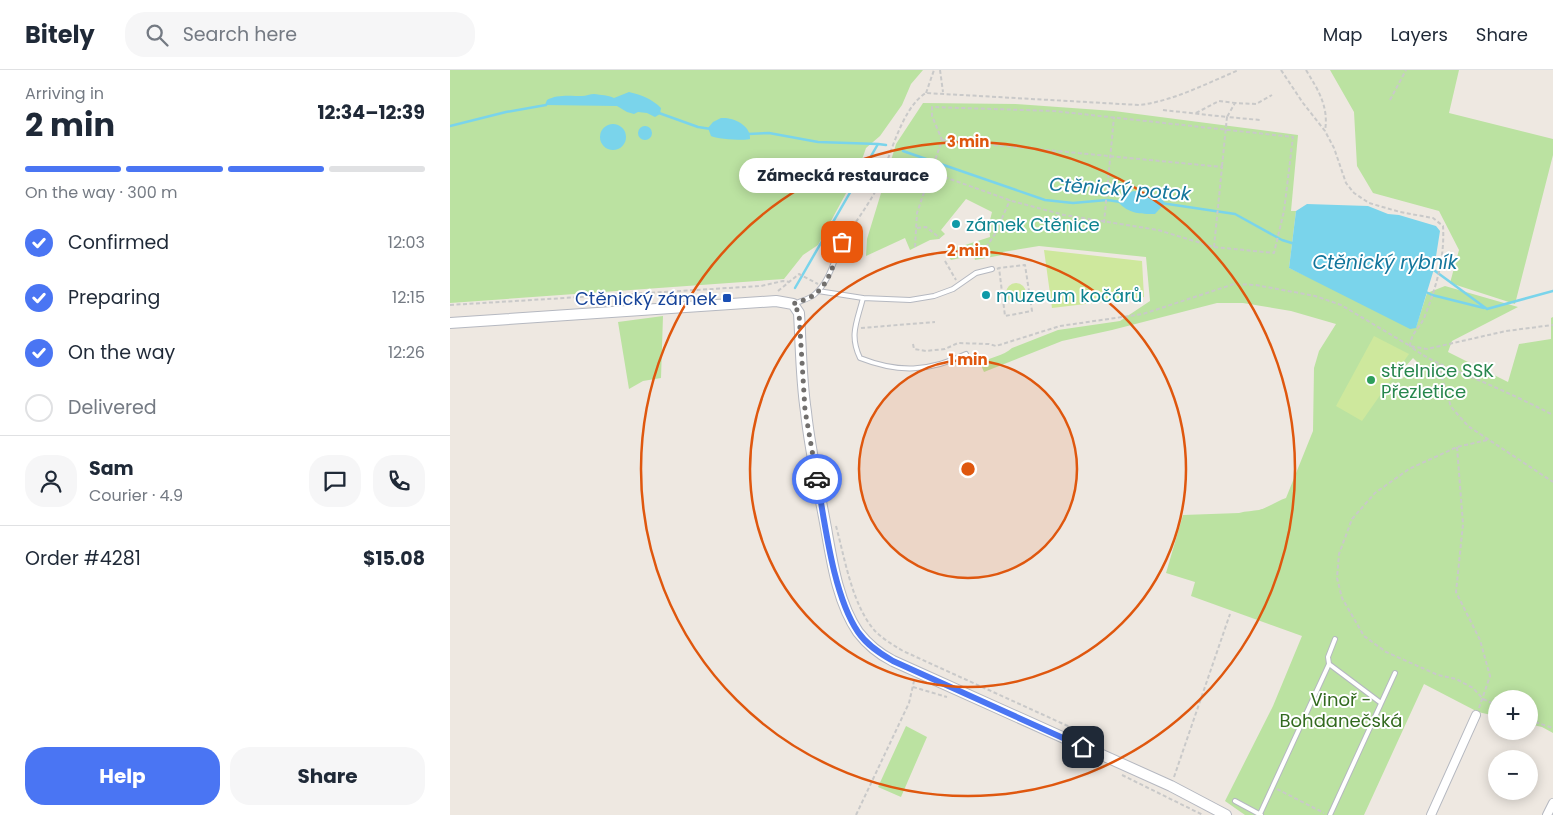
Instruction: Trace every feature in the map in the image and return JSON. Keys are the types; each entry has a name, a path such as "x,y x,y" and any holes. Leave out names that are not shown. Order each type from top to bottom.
{"street":[{"path":"450,323 776,301 793,304 799,313 805,410 830,551 840,592 850,617 858,632 868,644 879,653 916,672 1171,786 1221,814"},
{"path":"1431,815 1476,715"},
{"path":"1547,815 1553,803"}],"lane":[{"path":"793,304 814,296 822,286 831,270 842,242"},
{"path":"818,291 863,298 910,300 934,296 953,288 976,273 992,269"},
{"path":"863,298 853,336 854,347 860,358 895,368 920,369 948,363 966,354"},
{"path":"1235,801 1261,815 1329,664 1328,657 1335,639"},
{"path":"1329,664 1381,703"},
{"path":"1329,815 1395,673"}],"path":[{"path":"926,93 934,70"},
{"path":"940,70 943,93"},
{"path":"842,242 874,192 890,151 912,108 920,96 926,93 1139,105 1154,103 1239,70"},
{"path":"1281,70 1325,131 1334,148 1346,183 1354,194 1369,203 1400,212 1433,218 1443,226 1444,244 1440,274 1423,320 1411,338 1410,346"},
{"path":"1306,70 1319,92 1327,118 1325,131"},
{"path":"1390,100 1406,70"},
{"path":"1195,113 1220,100 1256,104 1272,95"},
{"path":"1214,247 1225,129 1227,117 1235,103"},
{"path":"915,247 917,214 930,172 942,140 932,116 932,107 1054,111 1293,137 1284,211 1274,254 1214,247 1158,230 1064,216 1010,200 930,172"},
{"path":"1163,110 1260,120"},
{"path":"1104,223 1114,117"},
{"path":"942,140 1222,167"},
{"path":"949,247 959,253 987,246 995,234 1010,200"},
{"path":"917,228 926,227 940,238"},
{"path":"945,261 955,278"},
{"path":"992,269 999,268 1025,265 1032,311 1005,316 999,268"},
{"path":"801,275 822,286"},
{"path":"450,305 761,286 783,281 790,282"},
{"path":"913,344 914,348 926,351 945,349 958,343 996,346 1060,326 1144,314 1234,284 1264,286 1315,296 1341,306 1366,319 1438,364 1465,374 1553,415"},
{"path":"861,328 935,322"},
{"path":"1410,346 1427,349 1506,331 1553,325"},
{"path":"1438,364 1452,407 1468,426 1553,482"},
{"path":"1487,440 1457,447 1409,469 1375,493 1352,519 1339,554 1337,578 1342,598 1364,636 1386,652 1438,675 1456,679 1473,688 1483,699 1488,701"},
{"path":"1457,447 1463,524 1456,592 1480,640 1490,676 1476,715"},
{"path":"834,520 860,606 868,621 883,638 903,651 1103,742"},
{"path":"1171,786 1230,614"},
{"path":"856,815 909,703 916,672"},
{"path":"913,687 933,691 947,697"},
{"path":"1538,723 1553,728"},
{"path":"1120,774 1203,815"},
{"path":"1273,787 1329,815"}],"green space":[{"path":"450,70 923,70 911,84 902,105 880,136 866,148 858,171 818,245 803,255 784,279 450,303"},
{"path":"1330,70 1459,70 1449,113 1553,139 1553,155 1515,304 1450,283 1459,250 1439,211 1373,193 1357,166 1354,112"},
{"name":"Vinoř - Bohdanečská","path":"923,103 1016,104 1114,111 1298,135 1291,211 1296,211 1289,268 1416,327 1427,293 1445,286 1518,307 1452,341 1448,352 1508,382 1519,344 1551,339 1551,318 1553,317 1553,733 1538,726 1538,690 1488,690 1488,714 1478,712 1424,684 1364,815 1245,815 1225,801 1273,706 1302,636 1191,596 1195,582 1166,573 1183,515 1239,513 1259,510 1286,498 1313,431 1314,368 1319,351 1336,324 1291,311 1243,303 1217,303 1062,341 984,372 980,363 1005,353 1012,348 1058,330 1120,321 1150,301 1146,257 1039,246 1003,252 1002,255 975,260 974,255 951,260 947,255 948,248 951,245 959,247 990,237 989,224 992,212 966,199 941,230 945,234 939,239 930,240 910,250 905,238 866,256 867,239 896,144","holes":["1413,358 1417,362 1402,379 1398,375"]},
{"path":"1044,250 1142,261 1144,297 1052,308"},
{"path":"1016,283 1023,286 1026,293 1023,300 1016,303 1009,300 1006,293 1009,286"},
{"path":"663,316 661,378 643,381 629,389 618,322"},
{"name":"střelnice SSK Přezletice","path":"1374,336 1409,354 1362,421 1336,406"},
{"path":"906,726 927,737 901,797 878,787"}],"water":[{"path":"629,92 654,102 661,108 660,114 655,117 647,113 638,112 634,114 617,106 545,105 547,100 560,96 594,94 614,98"},
{"path":"721,118 731,119 740,123 748,130 750,139 743,140 711,136 708,128 713,122"},
{"path":"613,124 622,128 626,137 622,146 613,150 604,146 600,137 604,128"},
{"path":"645,126 650,128 652,133 650,138 645,140 640,138 638,133 640,128"},
{"path":"1133,191 1155,194 1165,203 1155,214 1131,211 1118,202 1121,197"},
{"name":"Ctěnický rybník","path":"1307,204 1368,206 1388,214 1399,215 1436,226 1440,231 1434,269 1416,328 1410,329 1289,268 1296,211"}],"waterway":[{"path":"450,126 506,112 546,105"},
{"path":"659,113 698,127 711,129"},
{"path":"748,134 769,133 818,142 878,144"},
{"name":"Ctěnický potok","path":"795,288 878,144 886,145"},
{"name":"Ctěnický potok","path":"903,151 1045,200 1073,203 1107,200 1121,202"},
{"name":"Ctěnický potok","path":"1161,203 1235,214 1282,240 1295,244"},
{"name":"Ctěnický potok","path":"1431,268 1487,309 1553,291"},
{"path":"1424,291 1432,295 1484,308"}],"way so far":[{"path":"817,479 805,410 799,313 793,304 814,296 818,291 827,279 842,242"}],"place":[{"name":"zámek Ctěnice","path":"956,224"},
{"name":"Zámecká restaurace","path":"842,242"},
{"name":"muzeum kočárů","path":"986,295"},
{"name":"Ctěnický zámek","path":"727,298"},
{"name":"střelnice SSK Přezletice","path":"1371,380"}],"route":[{"path":"817,479 830,551 840,592 858,632 868,644 893,661 1083,747"}]}
